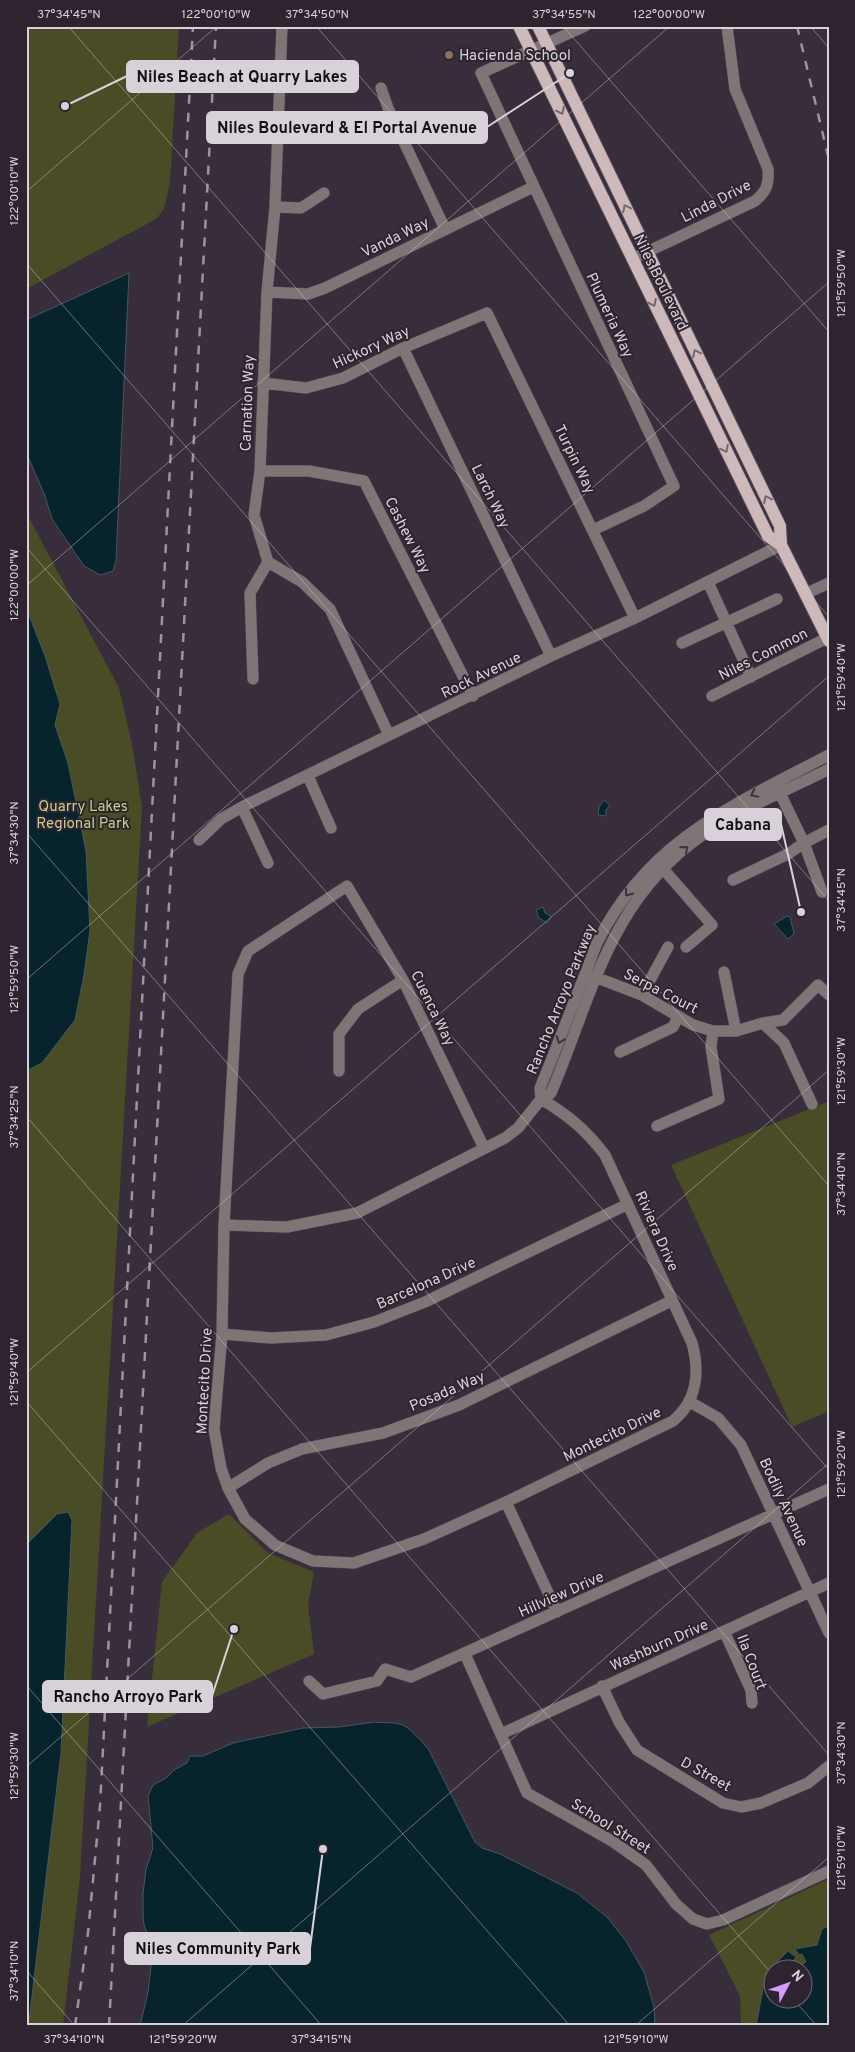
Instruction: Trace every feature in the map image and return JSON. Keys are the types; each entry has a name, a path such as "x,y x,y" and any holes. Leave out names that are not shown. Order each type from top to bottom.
{"main road":[{"name":"Niles Boulevard","path":"519,26 768,536 781,545"},
{"name":"Niles Boulevard","path":"538,26 780,526 781,545 828,640"}],"street":[{"name":"Carnation Way","path":"268,562 254,515 260,471 266,292 275,207 282,26"},
{"path":"532,52 585,26"},
{"name":"Linda Drive","path":"632,259 755,201 765,193 768,186 768,169 735,89 727,26"},
{"name":"Plumeria Way","path":"532,52 481,73 674,486 644,506 593,530"},
{"path":"381,88 388,108 444,229"},
{"name":"Vanda Way","path":"266,292 308,294 325,288 533,187"},
{"path":"275,207 301,208 324,193"},
{"name":"Turpin Way","path":"487,313 635,618"},
{"name":"Hickory Way","path":"263,383 306,388 343,378 403,348 487,313"},
{"name":"Larch Way","path":"403,348 551,656"},
{"name":"Cashew Way","path":"260,471 309,470 364,481 473,696"},
{"name":"Rock Avenue","path":"199,840 221,819 242,807 473,696 551,656 635,618 781,545"},
{"path":"253,679 250,593 268,562 302,582 330,609 389,736"},
{"path":"708,582 751,677"},
{"path":"805,594 829,583"},
{"path":"682,643 777,599"},
{"name":"Niles Common","path":"712,696 828,640"},
{"name":"Rancho Arroyo Parkway","path":"541,1099 540,1088 598,941 628,892 659,864 829,755"},
{"name":"Rancho Arroyo Parkway","path":"777,789 829,769"},
{"path":"308,776 331,828"},
{"path":"777,789 826,888"},
{"path":"242,807 268,864"},
{"path":"733,880 788,854 829,830"},
{"path":"659,864 712,925 686,947"},
{"name":"Rancho Arroyo Parkway","path":"224,1225 287,1227 357,1213 505,1138 518,1128 541,1099 551,1092 608,946 659,864"},
{"name":"Cuenca Way","path":"347,886 403,980 484,1148"},
{"name":"Montecito Drive","path":"347,886 248,951 238,974 224,1225 222,1334 214,1429 221,1468 228,1488 245,1519 275,1544 313,1561 354,1563 424,1539 506,1502 673,1421 682,1414 690,1402"},
{"path":"642,995 668,947"},
{"path":"724,972 736,1031"},
{"name":"Serpa Court","path":"596,977 642,995 693,1025 713,1031 736,1031 763,1023 784,1020 818,985 829,995"},
{"path":"339,1071 339,1034 358,1009 403,980"},
{"path":"620,1052 673,1026 678,1017"},
{"path":"763,1023 784,1043 812,1104"},
{"path":"657,1126 718,1099 711,1047 713,1031"},
{"name":"Riviera Drive","path":"541,1099 560,1110 586,1131 605,1155 692,1343 697,1361 697,1375 690,1402"},
{"name":"Barcelona Drive","path":"222,1334 271,1338 326,1335 374,1322 425,1302 628,1204"},
{"name":"Posada Way","path":"228,1488 268,1463 302,1449 383,1433 459,1405 672,1301"},
{"name":"Bodily Avenue","path":"690,1402 718,1418 741,1445 829,1634"},
{"name":"Hillview Drive","path":"309,1681 323,1694 377,1681 385,1669 411,1677 466,1654 829,1489"},
{"path":"506,1502 557,1612"},
{"name":"Washburn Drive","path":"501,1734 829,1583"},
{"name":"Ila Court","path":"724,1631 751,1690 752,1703"},
{"name":"School Street","path":"466,1654 527,1793 612,1841 646,1865 676,1904 693,1919 707,1924 723,1920 829,1871"},
{"name":"D Street","path":"602,1686 618,1722 637,1750 723,1803 741,1806 760,1803 808,1783 829,1766"}],"green space":[{"path":"26,26 179,26 170,182 164,209 156,219 26,289"},
{"name":"Quarry Lakes Regional Park","path":"26,512 119,688 132,744 142,807 80,1877 63,2026 26,2026"},
{"path":"829,1101 829,1411 792,1427 671,1165"},
{"path":"229,1514 268,1553 314,1572 308,1604 314,1654 147,1727 162,1582 197,1533"},
{"path":"829,1879 829,2026 741,2026 740,1996 709,1935"}],"water":[{"path":"129,273 116,561 113,571 100,575 84,566 52,519 45,496 26,452 26,320"},
{"path":"26,607 45,656 60,704 55,725 68,763 86,851 90,930 75,1020 42,1063 26,1071"},
{"path":"604,800 610,805 606,810 606,816 598,815 599,807"},
{"path":"543,907 545,913 551,916 547,923 539,918 536,910"},
{"path":"787,916 790,917 794,934 788,939 774,924"},
{"path":"68,1512 72,1520 61,1753 29,2021 28,2026 26,2026 26,1545 57,1514"},
{"path":"375,1722 403,1725 427,1747 475,1842 482,1848 500,1854 577,1893 607,1917 626,1941 644,1972 654,2007 655,2026 140,2026 148,1992 153,1949 144,1925 143,1894 146,1869 153,1848 148,1796 153,1785 187,1763 190,1756 203,1756 233,1743 303,1728 339,1727"},
{"path":"829,1926 829,2026 756,2026 762,1994 762,2010 812,2010 812,1960 805,1960 802,1954 799,1955 795,1949 817,1945 822,1929"},
{"path":"788,1951 796,1957 794,1960 779,1960"}],"railway":[{"path":"75,2026 88,1933 100,1806 193,26"},
{"path":"109,2026 216,26"},
{"path":"797,26 829,160"}],"place":[{"name":"Hacienda School","path":"449,55"},
{"name":"Niles Boulevard & El Portal Avenue","path":"570,73"},
{"name":"Niles Beach at Quarry Lakes","path":"65,106"},
{"name":"Cabana","path":"801,912"},
{"name":"Rancho Arroyo Park","path":"234,1629"},
{"name":"Niles Community Park","path":"323,1849"}]}
